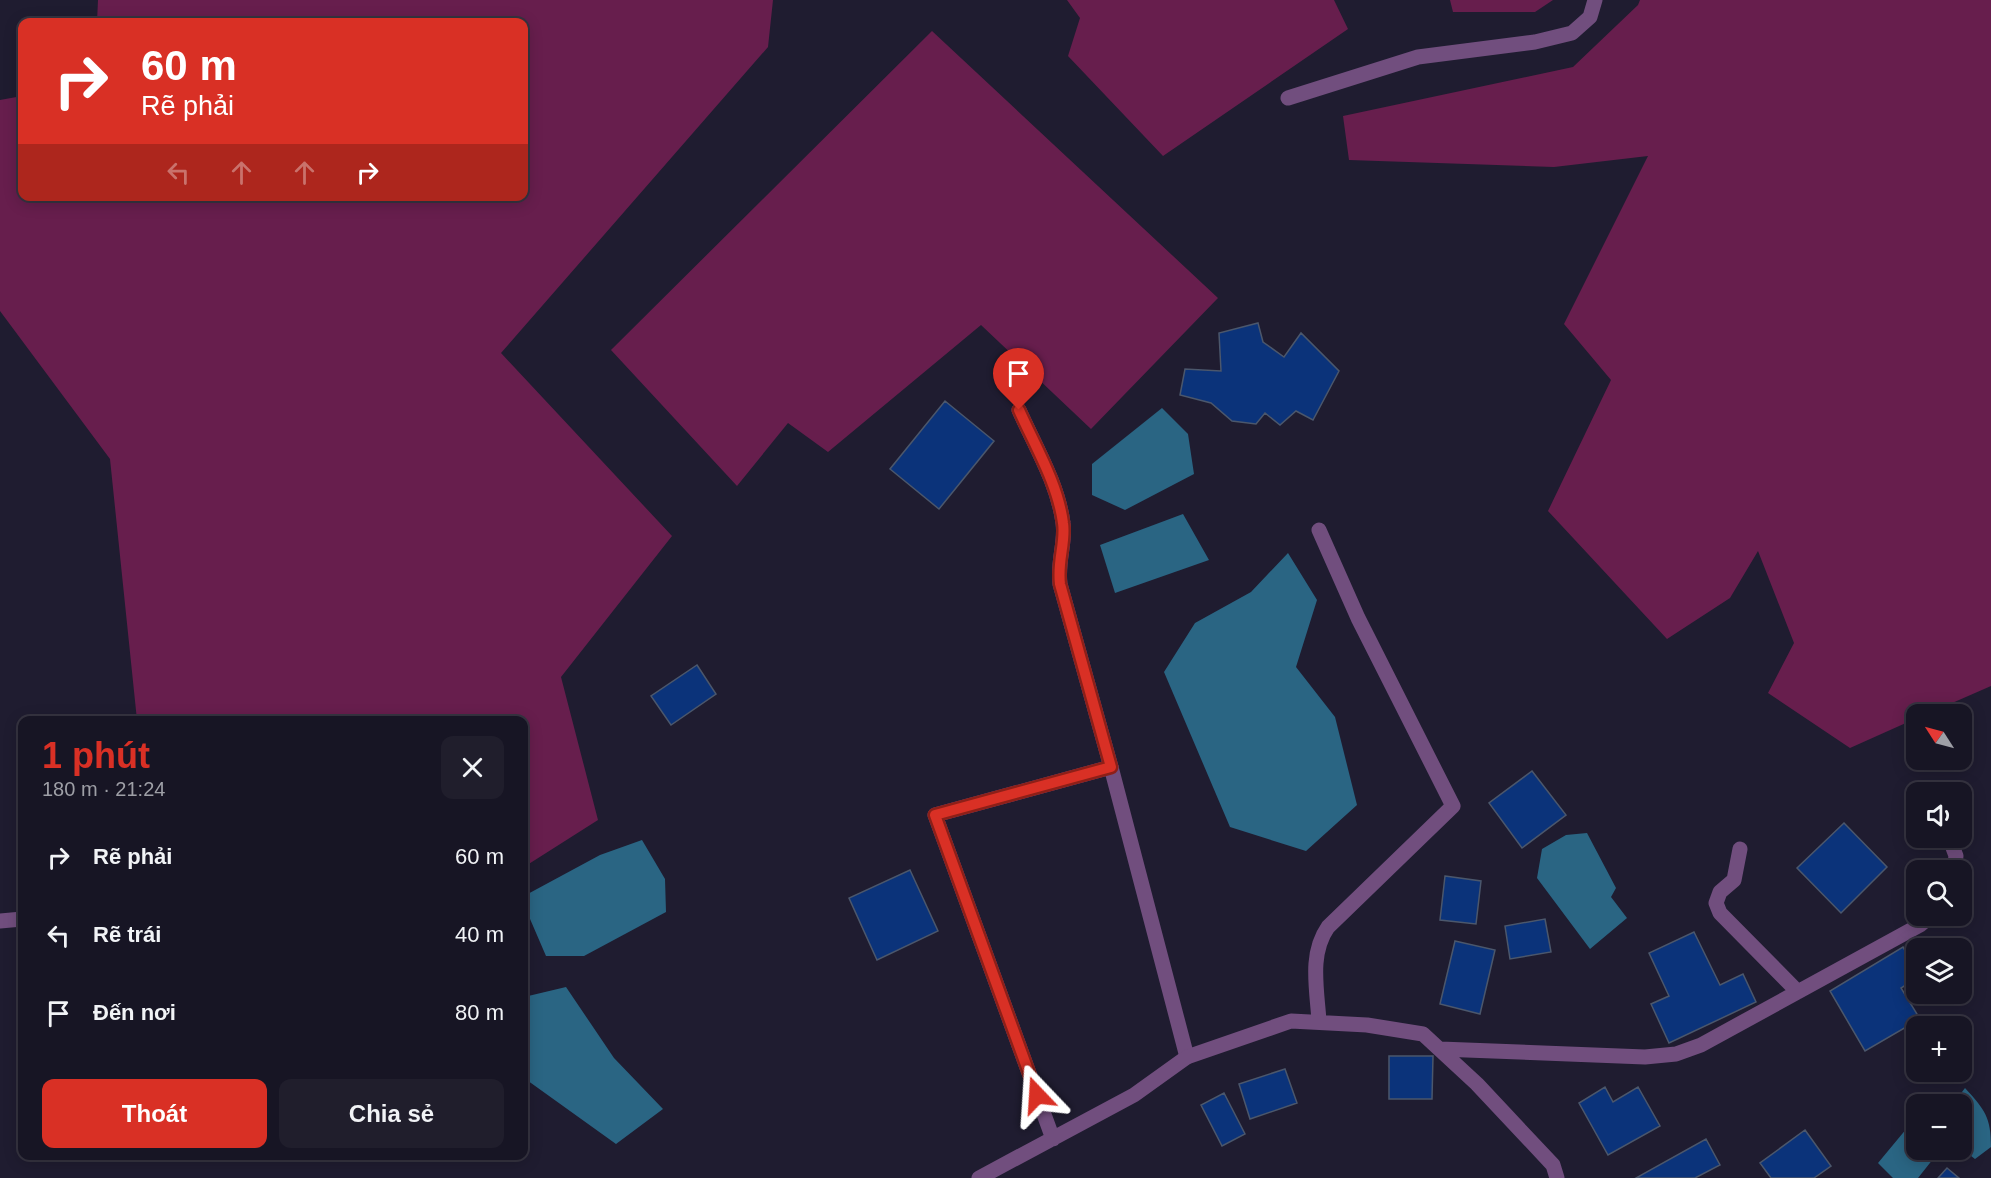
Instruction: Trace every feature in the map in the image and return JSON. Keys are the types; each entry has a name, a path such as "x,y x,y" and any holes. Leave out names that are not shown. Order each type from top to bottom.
{"street":[{"path":"1288,98 1418,57 1535,42 1572,33 1590,17 1595,0"},
{"path":"1019,410 1060,504 1064,527 1058,566 1060,584 1111,767 1186,1057"},
{"path":"1319,531 1358,618 1453,806 1328,927 1318,941 1316,979 1319,1021"},
{"path":"1053,1139 935,815 1111,767"},
{"path":"1740,849 1734,880 1720,891 1716,903 1720,912 1798,992"},
{"path":"0,921 18,920"},
{"path":"1440,1049 1645,1057 1676,1054 1701,1045 1918,926"},
{"path":"979,1178 1134,1095 1186,1057 1291,1021 1367,1025 1423,1034 1477,1084 1552,1165 1557,1178"}],"shaded area":[{"path":"98,0 773,0 768,47 501,353 672,536 561,677 598,820 528,864 528,716 137,716 110,459 0,311 0,100 18,97 18,201 528,201 528,18 97,18"},
{"path":"1067,0 1334,0 1348,29 1163,156 1068,56 1080,18"},
{"path":"1450,0 1553,0 1535,12 1453,12"},
{"path":"1640,0 1991,0 1991,686 1950,704 1906,704 1906,723 1850,748 1768,693 1794,643 1758,551 1730,598 1667,639 1548,511 1611,380 1564,324 1648,156 1554,167 1349,160 1343,116 1573,67 1638,5"},
{"path":"932,31 1218,298 1091,429 981,325 828,452 788,423 737,486 611,350"}],"water":[{"path":"1162,408 1188,434 1194,474 1125,510 1092,495 1092,464"},
{"path":"1183,514 1209,560 1115,593 1100,545"},
{"path":"1288,553 1317,600 1296,667 1335,717 1357,805 1306,851 1230,827 1164,672 1195,623 1251,592"},
{"path":"1587,833 1616,888 1611,897 1627,918 1590,949 1537,878 1542,849 1566,835"},
{"path":"642,840 665,879 666,912 584,956 546,956 528,914 528,894 600,855"},
{"path":"566,987 614,1058 663,1109 616,1144 528,1081 528,996"},
{"path":"1965,1088 1971,1094 1960,1094"},
{"path":"1972,1096 1986,1115 1990,1128 1991,1147 1975,1159 1972,1157"},
{"path":"1906,1129 1906,1160 1932,1160 1918,1178 1893,1178 1878,1163"}],"building":[{"path":"1258,323 1263,342 1284,357 1301,333 1339,371 1313,420 1296,411 1280,425 1265,413 1256,424 1232,421 1211,403 1180,395 1185,369 1221,371 1219,333"},
{"path":"945,401 994,441 939,509 890,469"},
{"path":"697,665 716,694 671,725 651,696"},
{"path":"1532,771 1566,815 1522,848 1489,803"},
{"path":"1844,823 1887,867 1841,913 1797,868"},
{"path":"910,870 938,931 877,960 849,898"},
{"path":"1445,876 1481,881 1476,924 1440,920"},
{"path":"1545,919 1551,952 1510,959 1505,926"},
{"path":"1694,932 1720,985 1743,974 1756,1002 1669,1043 1651,1004 1669,996 1649,953"},
{"path":"1455,941 1495,950 1480,1014 1440,1004"},
{"path":"1903,947 1906,952 1906,985 1901,988 1906,996 1906,1004 1911,1004 1918,1016 1906,1016 1906,1027 1865,1051 1830,991"},
{"path":"1389,1056 1433,1056 1432,1099 1389,1099"},
{"path":"1285,1069 1297,1103 1250,1119 1239,1084"},
{"path":"1605,1087 1613,1102 1638,1087 1660,1126 1608,1155 1579,1103"},
{"path":"1224,1093 1245,1134 1222,1146 1201,1105"},
{"path":"1805,1130 1831,1166 1814,1178 1771,1178 1760,1163"},
{"path":"1706,1139 1720,1165 1695,1178 1636,1178"},
{"path":"1947,1168 1959,1178 1938,1178"}],"route":[{"path":"1019,410 1060,504 1064,527 1058,566 1060,584 1111,767 935,815 1037,1095"}]}
